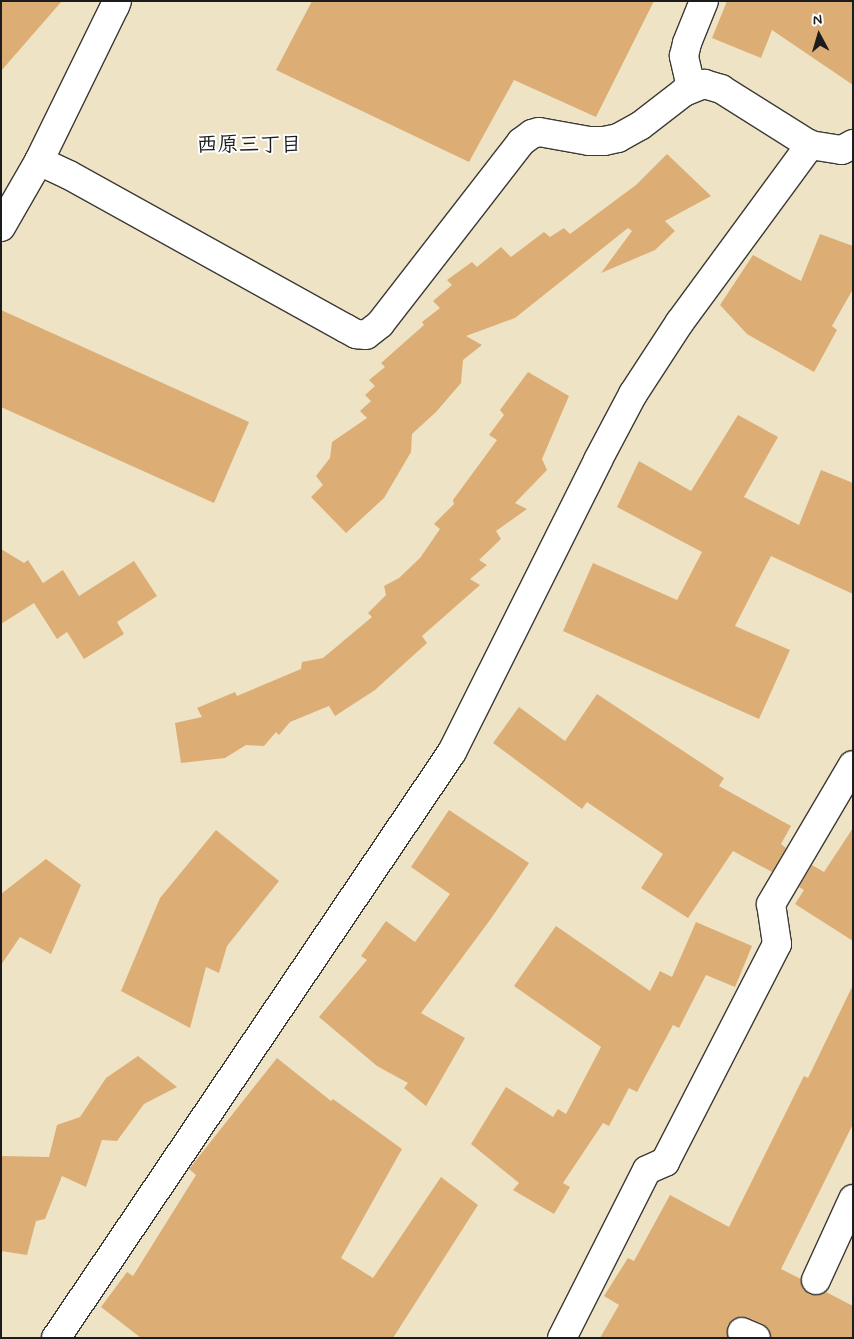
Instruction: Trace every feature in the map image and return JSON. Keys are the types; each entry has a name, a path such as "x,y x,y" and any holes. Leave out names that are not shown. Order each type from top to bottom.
{"street":[{"path":"691,87 684,56 687,43 704,1"},
{"path":"1,227 40,161 116,3"},
{"path":"40,161 69,175 356,334 366,335 380,324 526,138 539,132 590,141 618,138 640,126 691,87 712,85 810,145 842,150 853,144"},
{"path":"62,1336 452,752 598,460 634,394 680,322 810,145"},
{"path":"562,1338 647,1170 664,1162 772,952 776,944 771,904 853,764"},
{"path":"816,1280 853,1199"}],"building":[{"path":"1,1 62,1 1,71"},
{"path":"312,1 654,1 596,117 514,80 469,162 276,70"},
{"path":"727,1 853,1 853,85 772,30 761,58 712,38"},
{"path":"667,154 711,196 665,221 675,231 655,250 601,273 632,231 628,228 515,318 466,336 482,345 463,360 461,383 436,412 412,434 411,452 384,498 346,533 311,497 323,485 316,476 330,458 332,442 367,418 360,411 371,401 365,395 375,386 369,380 385,367 381,363 424,325 422,322 440,308 433,301 452,285 447,280 472,262 477,267 501,247 511,257 544,232 550,237 564,228 570,234 636,185"},
{"path":"820,234 853,246 853,289 832,326 837,330 814,372 747,334 720,305 753,255 801,281"},
{"path":"1,310 249,422 214,503 1,407"},
{"path":"528,372 569,396 542,459 547,470 515,503 527,509 496,531 501,539 479,560 487,565 470,579 480,585 422,636 427,643 375,690 335,716 329,706 290,722 279,735 276,732 264,746 246,745 225,758 181,763 175,723 202,717 197,708 235,692 237,696 301,669 302,662 323,658 372,617 368,613 386,595 384,586 399,578 420,558 440,529 434,524 454,504 453,500 497,440 489,435 504,415 500,410"},
{"path":"738,415 778,437 744,497 799,525 821,470 853,483 853,594 771,556 735,626 790,650 759,719 563,631 593,563 677,600 702,552 617,507 639,461 691,491"},
{"path":"1,549 24,563 28,560 43,583 63,570 79,596 134,561 157,596 117,622 124,634 84,659 67,632 57,639 34,603 1,624"},
{"path":"597,694 724,778 719,786 791,826 781,844 786,848 772,872 733,851 688,918 641,888 663,854 587,802 582,809 493,743 519,707 565,741"},
{"path":"449,810 529,863 490,920 421,1013 465,1038 426,1106 404,1088 408,1083 377,1066 319,1017 367,960 361,956 386,921 415,942 450,894 411,867"},
{"path":"853,828 853,941 795,904 804,890 799,887 812,865 824,872"},
{"path":"216,830 279,881 227,946 219,973 206,967 190,1028 121,991 160,898"},
{"path":"46,859 81,885 51,954 20,937 1,965 1,894"},
{"path":"696,922 752,946 735,987 706,975 679,1028 673,1025 637,1092 629,1088 609,1126 603,1123 563,1183 570,1187 554,1214 513,1190 519,1183 471,1144 506,1087 553,1117 558,1109 566,1114 601,1047 514,986 556,926 650,991 660,971 672,977"},
{"path":"853,985 853,1124 781,1269 801,1279 803,1289 809,1294 818,1295 826,1292 853,1306 853,1338 771,1338 769,1329 763,1324 741,1316 733,1319 728,1325 728,1338 600,1338 619,1305 604,1296 628,1258 634,1261 670,1195 729,1227 804,1076 808,1078"},
{"path":"138,1056 177,1087 144,1104 117,1141 102,1140 86,1187 62,1176 45,1219 36,1221 27,1255 1,1251 1,1156 49,1157 57,1125 80,1117 106,1078"},
{"path":"277,1058 331,1101 333,1099 402,1149 341,1258 373,1278 441,1177 478,1205 393,1338 141,1338 101,1307 127,1272 133,1276 196,1175 189,1169"}],"district":[{"name":"西原三丁目","path":"249,145"}]}
